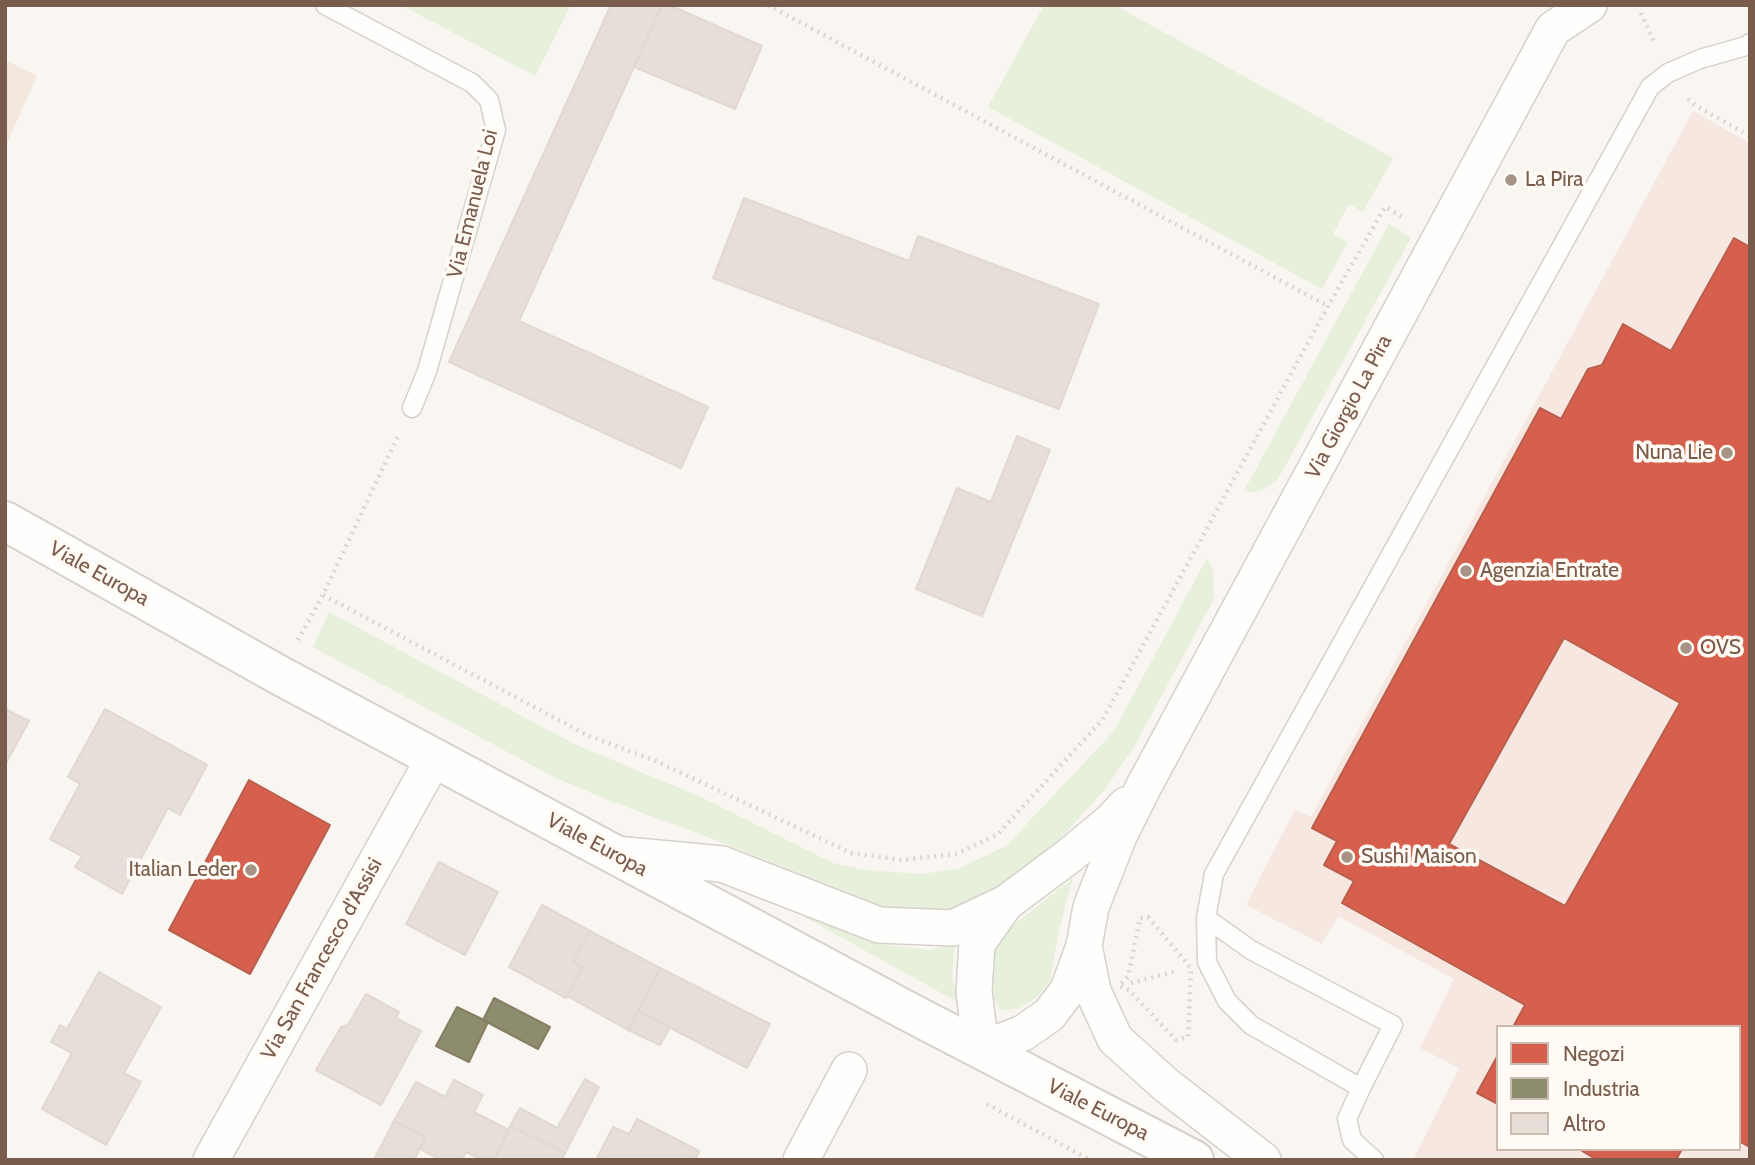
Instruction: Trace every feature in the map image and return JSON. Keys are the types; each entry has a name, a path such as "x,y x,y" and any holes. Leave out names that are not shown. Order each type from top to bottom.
{"street":[{"name":"Via Giorgio La Pira","path":"1145,784 1440,239 1553,17 1589,5"},
{"name":"Viale Europa","path":"5,521 279,675 899,1007 1194,1160"},
{"name":"Via San Francesco d'Assisi","path":"211,1160 434,758"},
{"path":"614,854 722,864 879,925 953,928 1006,903 1069,856 1111,821 1145,784"},
{"path":"1006,903 978,944 974,991 981,1049 1023,1033 1049,1015 1068,990 1084,946 1091,907 1119,836 1145,784"},
{"path":"1084,946 1093,991 1115,1039 1166,1085 1263,1160"},
{"path":"801,1160 849,1070"}],"lane":[{"name":"Via Emanuela Loi","path":"325,5 472,83 489,100 496,130 427,371 412,408"},
{"path":"1361,1088 1251,1025 1227,1001 1207,962 1206,918 1214,874 1650,88 1668,74 1700,59 1750,43"},
{"path":"1206,918 1251,950 1393,1026 1347,1119 1352,1140 1374,1160"}],"path":[{"path":"768,5 1328,306"},
{"path":"323,595 587,735 656,761 851,853 902,860 956,854 997,835 1102,719 1385,207 1440,239"},
{"path":"279,675 323,595 412,408"},
{"path":"1148,917 1191,968 1188,1037 1176,1040 1129,990 1119,986 1128,977 1140,918 1148,917"},
{"path":"1119,986 1191,968"}],"shaded area":[{"path":"5,60 37,76 5,148"},
{"path":"1693,111 1750,143 1750,1160 1413,1160 1459,1068 1420,1048 1454,979 1338,916 1322,944 1246,905 1295,809 1311,817"}],"green space":[{"path":"401,5 571,5 535,76"},
{"path":"1044,5 1114,5 1393,158 1363,212 1349,204 1333,234 1348,242 1322,289 988,107"},
{"path":"1389,224 1411,238 1278,479 1258,491 1244,491"},
{"path":"1207,558 1213,571 1214,599 1134,747 1105,789 1064,835 1021,874 958,913 893,910 605,799 552,776 313,647 329,612 574,744 703,798 833,863 865,870 921,874 958,869 1006,846 1114,731"},
{"path":"1073,878 1059,930 1050,981 1036,998 1019,1009 1000,1010 991,995 993,952 999,939"},
{"path":"801,915 879,944 929,950 955,944 952,978 959,1003"}],"building: Negozi":[{"path":"1734,238 1750,247 1750,1147 1741,1142 1741,1025 1514,1025 1525,1005 1342,903 1354,881 1324,865 1337,841 1312,828 1540,408 1561,419 1588,369 1602,365 1623,324 1671,351","holes":["1564,638 1680,703 1565,906 1449,844"]},
{"path":"249,780 330,825 250,974 169,930"},
{"path":"1496,1059 1496,1103 1477,1093"},
{"path":"1582,1151 1681,1151 1676,1160 1597,1160"}],"building: Industria":[{"path":"494,998 550,1027 538,1049 483,1020"},
{"path":"457,1007 488,1022 469,1062 436,1046"}],"building: Altro":[{"path":"611,5 662,5 519,321 708,407 681,468 449,362"},
{"path":"662,5 669,5 762,46 735,109 634,67"},
{"path":"744,198 909,261 918,236 1099,304 1059,409 713,278"},
{"path":"1017,436 1050,450 982,616 916,589 957,488 991,502"},
{"path":"5,709 29,721 5,765"},
{"path":"105,709 207,765 180,815 168,808 122,894 75,867 82,856 50,839 80,784 68,777"},
{"path":"439,862 498,892 465,955 406,924"},
{"path":"542,905 590,931 573,962 583,967 566,998 509,967"},
{"path":"590,931 660,968 628,1030 567,996 583,967 573,962"},
{"path":"660,968 770,1024 747,1068 638,1011"},
{"path":"99,972 161,1007 124,1073 141,1082 106,1145 42,1109 72,1053 51,1042 60,1025 67,1029"},
{"path":"366,994 399,1012 396,1018 421,1031 381,1105 316,1070 341,1027 348,1025"},
{"path":"638,1011 670,1027 660,1045 628,1030"},
{"path":"585,1079 599,1087 565,1153 510,1126 520,1108 557,1128"},
{"path":"454,1080 483,1095 474,1112 509,1130 494,1160 483,1160 466,1152 462,1160 441,1160 420,1149 426,1137 394,1121 416,1082 445,1097"},
{"path":"637,1119 699,1151 695,1160 596,1160 613,1127 629,1134"},
{"path":"394,1121 426,1137 414,1160 374,1160"},
{"path":"510,1126 565,1153 562,1160 494,1160"}],"place":[{"name":"La Pira","path":"1511,180"},
{"name":"Nuna Lie","path":"1727,453"},
{"name":"Agenzia Entrate","path":"1466,571"},
{"name":"OVS","path":"1686,648"},
{"name":"Sushi Maison","path":"1347,857"},
{"name":"Italian Leder","path":"251,870"}]}
